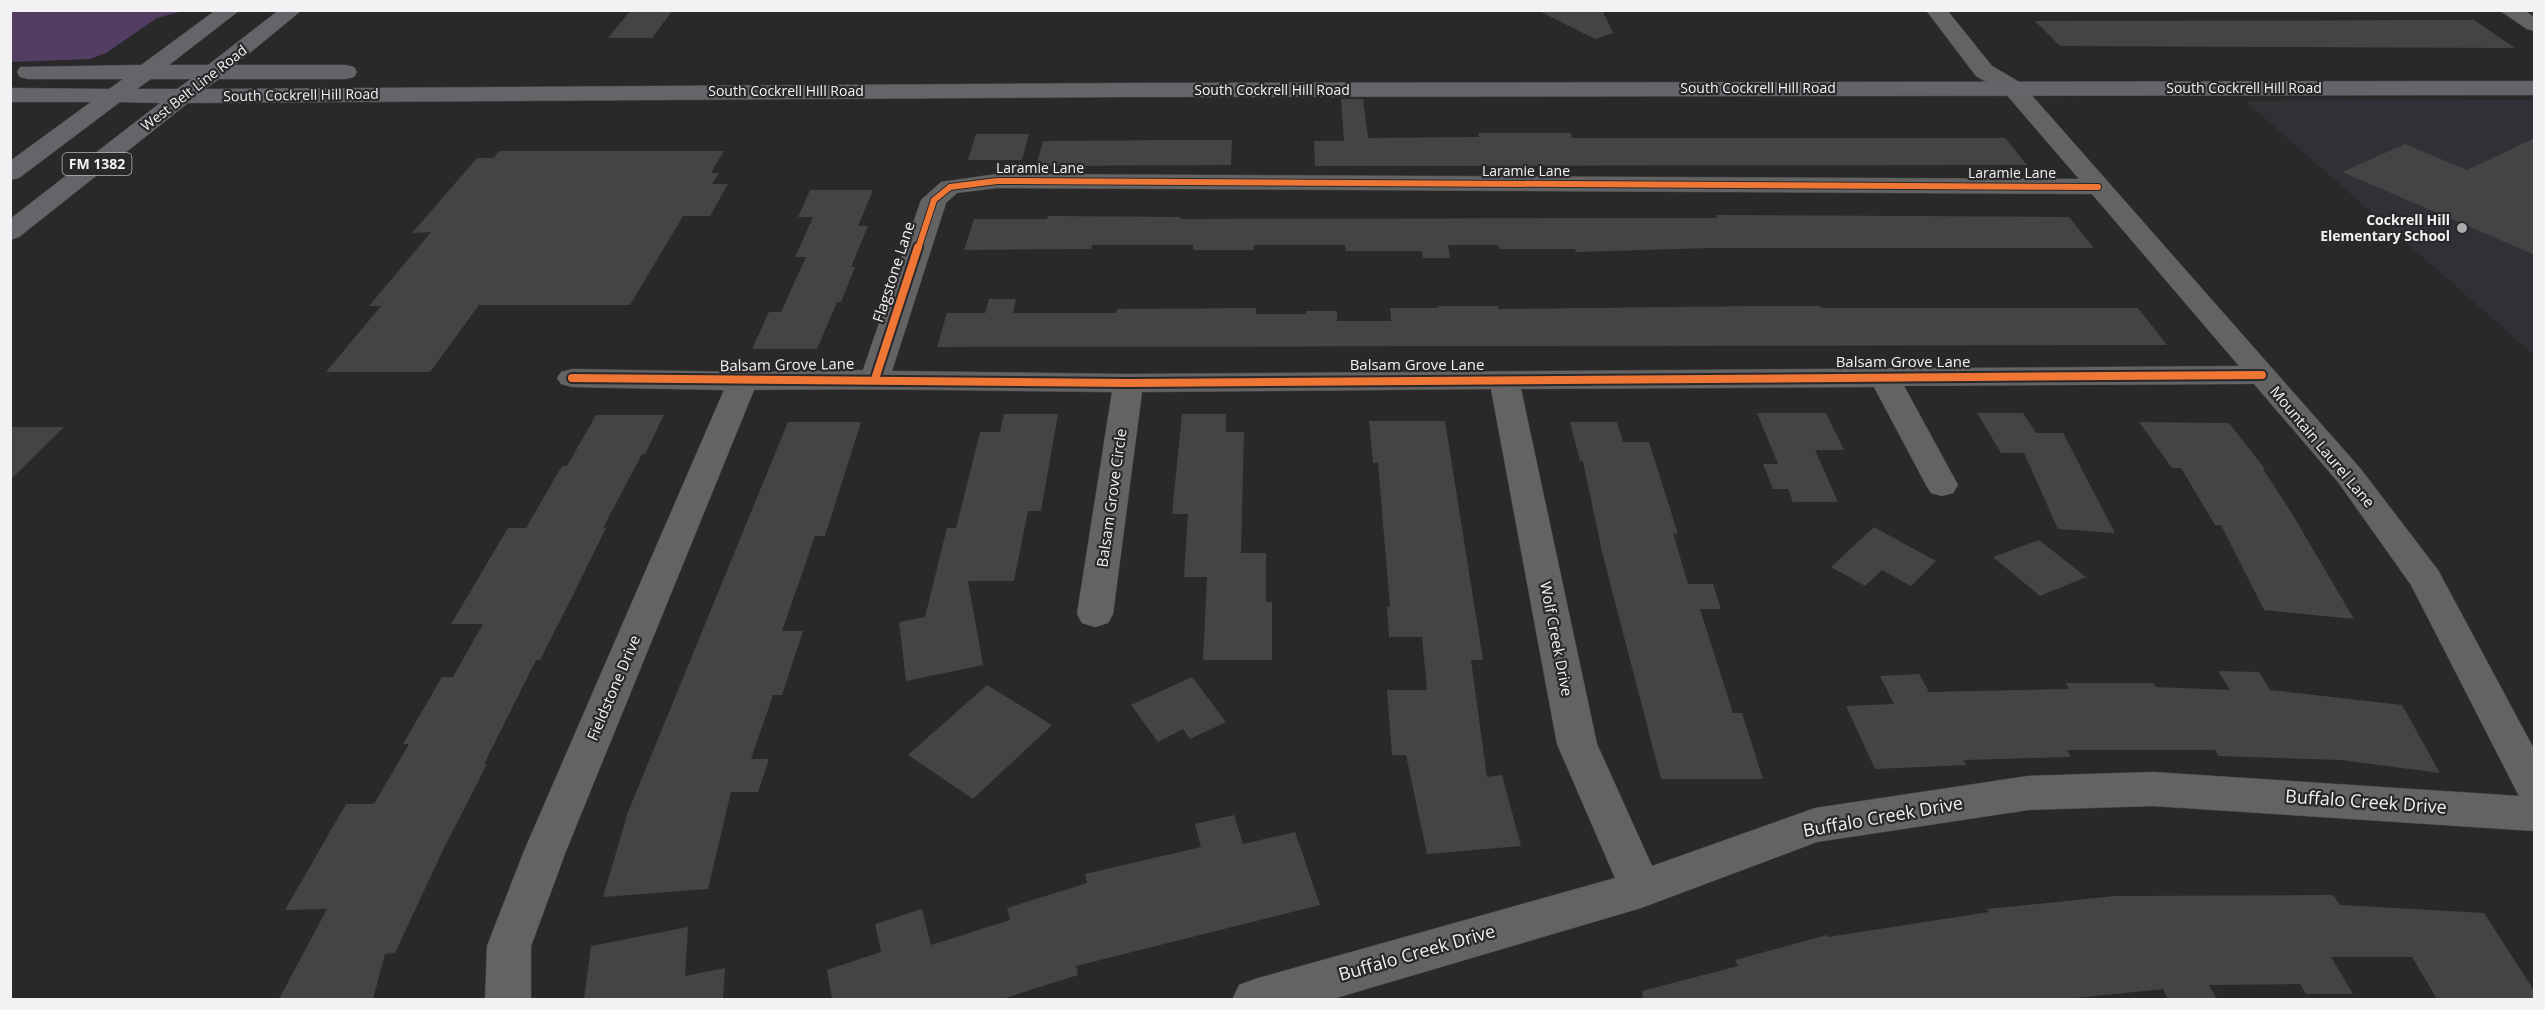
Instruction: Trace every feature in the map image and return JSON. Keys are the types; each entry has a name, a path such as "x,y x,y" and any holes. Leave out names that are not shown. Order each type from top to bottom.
{"main road":[{"name":"FM 1382","path":"10,173 230,10"},
{"name":"West Belt Line Road","path":"10,232 292,10"},
{"name":"South Cockrell Hill Road","path":"705,72 1990,57"},
{"name":"South Cockrell Hill Road","path":"10,95 893,91 2535,71"},
{"name":"South Cockrell Hill Road","path":"10,72 363,72"},
{"name":"South Cockrell Hill Road","path":"2013,79 2535,88"}],"street":[{"name":"Mountain Laurel Lane","path":"1936,10 2013,79 2098,187 2349,475 2426,579 2535,786"},
{"name":"Mountain Laurel Lane","path":"1956,10 1990,57"},
{"path":"2509,10 2535,26"},
{"name":"Laramie Lane","path":"955,186 1009,181 2098,187"},
{"name":"Flagstone Lane","path":"874,379 934,200 950,187 955,186"},
{"name":"Balsam Grove Lane","path":"572,378 1128,383 2262,375"},
{"path":"1884,377 1942,485"},
{"name":"Wolf Creek Drive","path":"1504,379 1577,744 1641,889"},
{"name":"Fieldstone Drive","path":"508,999 509,946 545,851 743,381"},
{"name":"Balsam Grove Circle","path":"1095,614 1128,383"},
{"name":"Buffalo Creek Drive","path":"1255,999 1641,889 1815,825 2028,793 2165,790 2317,798 2535,814"}],"shaded area":[{"path":"10,11 183,11 157,18 106,53 90,59 11,62"},
{"name":"Cockrell Hill Elementary School","path":"2534,100 2534,355 2245,101"}],"building":[{"path":"631,10 673,10 652,38 608,38"},
{"path":"1537,10 1602,10 1613,33 1595,39"},
{"path":"2474,20 2515,48 2060,46 2035,21"},
{"path":"1341,99 1363,99 1368,138 1479,137 1478,133 1571,133 1572,138 2005,138 2027,165 1315,166 1314,141 1344,141"},
{"path":"976,134 1029,134 1022,160 968,160"},
{"path":"2535,138 2535,255 2342,172 2405,144 2467,170"},
{"path":"1232,140 1231,165 1036,166 1043,141"},
{"path":"499,151 724,151 711,173 719,173 712,184 728,184 710,216 683,216 630,305 479,305 430,372 326,372 381,306 369,306 431,232 412,233 477,158 494,158"},
{"path":"810,190 873,190 858,226 868,226 851,267 855,267 841,302 837,302 817,349 752,349 769,312 781,312 806,257 795,257 813,217 798,217"},
{"path":"1716,215 2069,217 2094,248 1711,248 1576,252 1575,249 1499,249 1498,245 1448,245 1450,258 1423,258 1422,251 1346,251 1345,245 1254,245 1254,250 1193,250 1193,245 1092,245 1091,249 964,250 974,219 1047,219 1048,216 1181,217 1180,219 1717,218"},
{"path":"989,299 1016,299 1013,313 1116,313 1117,309 1256,308 1256,314 1306,314 1306,311 1337,311 1337,321 1391,321 1390,308 1439,308 1438,306 1498,306 1498,309 1760,306 2138,308 2167,345 937,347 947,313 985,313"},
{"path":"1757,413 1826,413 1844,450 1815,450 1838,502 1793,502 1788,489 1773,489 1763,464 1778,464"},
{"path":"1977,413 2023,413 2036,433 2063,433 2115,533 2058,529 2024,453 2001,453"},
{"path":"1004,414 1058,414 1041,511 1028,511 1014,581 968,581 983,665 906,681 899,622 925,617 947,528 956,528 980,432 1000,432"},
{"path":"1182,414 1226,414 1226,432 1244,432 1241,553 1266,553 1266,602 1272,602 1272,660 1203,660 1207,577 1184,577 1188,514 1172,514"},
{"path":"596,415 664,415 645,454 642,454 603,528 606,528 540,660 536,660 484,764 487,764 442,852 395,953 385,954 373,999 279,999 327,909 285,910 346,804 374,804 409,744 403,744 442,677 453,677 483,624 451,624 508,528 526,528 562,466 567,466"},
{"path":"1369,421 1445,421 1483,660 1471,660 1487,777 1502,775 1521,846 1427,854 1406,755 1392,755 1387,690 1427,690 1422,637 1389,637 1387,607 1390,607 1378,463 1373,463"},
{"path":"788,422 861,422 825,536 815,536 782,631 803,631 782,695 773,695 751,759 769,759 758,792 731,792 708,889 603,897 628,812"},
{"path":"1570,422 1617,422 1623,442 1649,442 1678,534 1673,533 1688,584 1713,584 1721,609 1700,609 1733,713 1742,713 1763,779 1661,779 1602,552 1583,461 1580,461"},
{"path":"2139,422 2229,423 2265,469 2263,469 2354,619 2264,610 2221,525 2215,525 2181,468 2172,468"},
{"path":"10,427 64,427 10,480"},
{"path":"1874,527 1936,561 1911,586 1882,570 1865,586 1831,567"},
{"path":"2039,540 2086,577 2040,596 1993,557"},
{"path":"2218,671 2259,672 2270,690 2402,705 2440,773 2341,760 2218,756 2215,750 2067,750 2071,757 1964,760 1966,765 1875,769 1846,706 1894,704 1880,676 1919,674 1929,692 2069,689 2066,683 2153,683 2156,687 2230,690"},
{"path":"1192,677 1226,722 1190,739 1183,729 1158,742 1131,705"},
{"path":"987,685 1052,725 973,799 908,755"},
{"path":"1234,815 1243,844 1295,832 1320,905 1076,966 1078,975 1002,999 832,999 827,970 881,952 875,924 922,909 931,945 1010,920 1007,908 1087,883 1085,874 1201,847 1195,824"},
{"path":"2333,895 2340,905 2484,913 2535,992 2535,999 2437,999 2412,957 2331,957 2353,994 2306,994 2300,984 2209,985 2217,999 2168,999 2163,989 2066,999 1643,999 1642,991 1738,966 1735,960 1827,935 1828,937 1989,912 1987,909 2115,896"},
{"path":"688,927 685,976 725,968 723,999 584,999 591,946"}],"cycle path":[{"path":"875,379 934,200 950,187 997,181 2098,187"},
{"path":"572,378 1128,383 2262,375"}],"place":[{"name":"Cockrell Hill Elementary School","path":"2462,228"}]}
